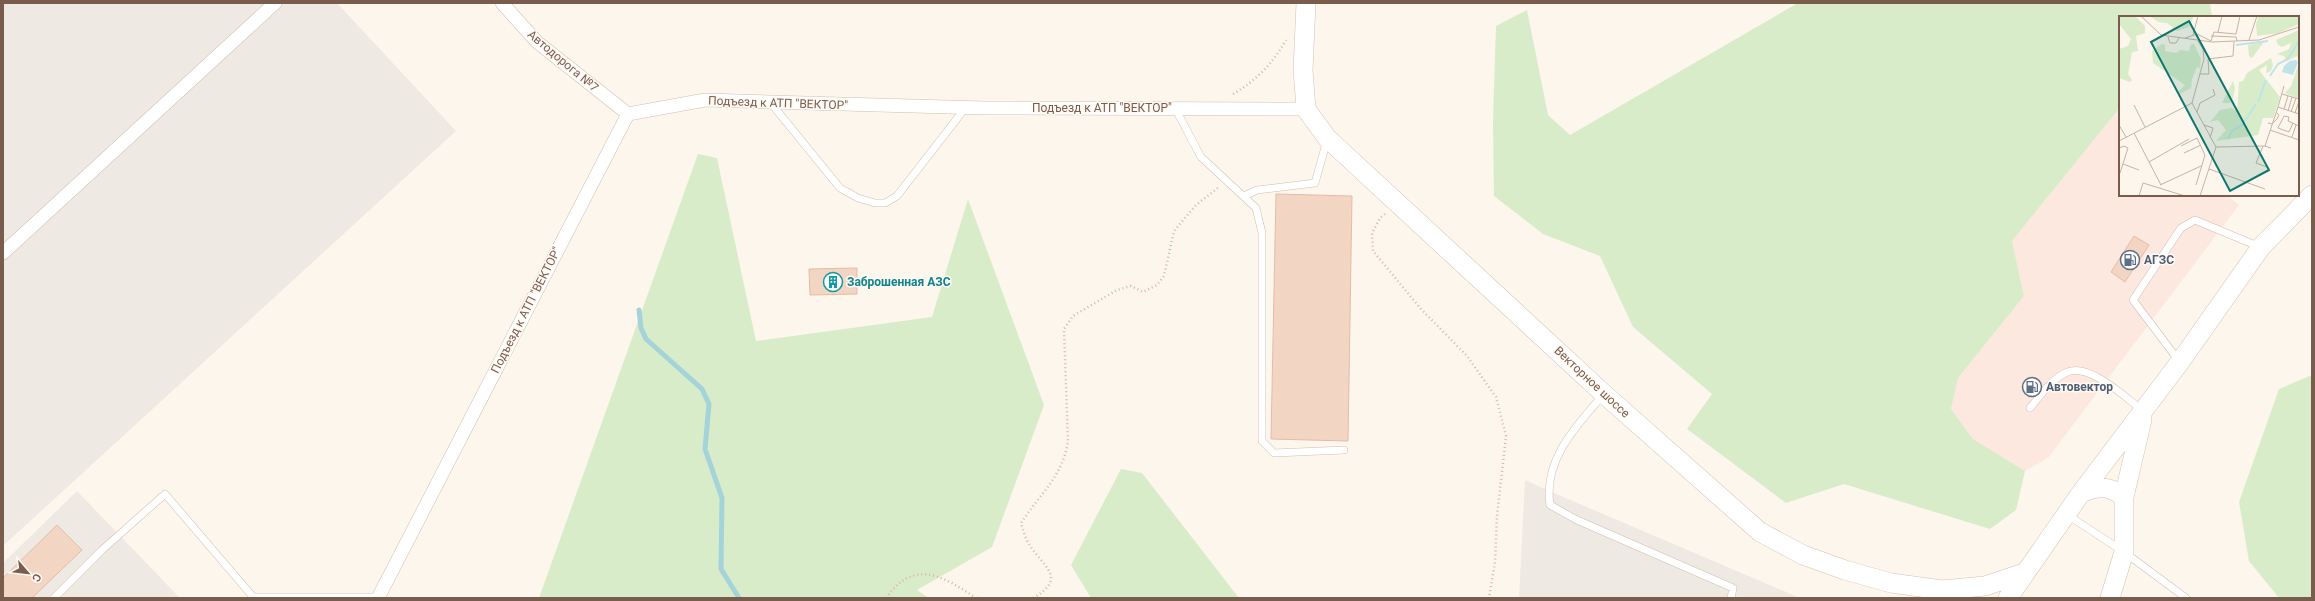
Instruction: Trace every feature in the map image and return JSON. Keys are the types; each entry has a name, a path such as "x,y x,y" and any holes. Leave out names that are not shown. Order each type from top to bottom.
{"main road":[{"path":"1306,3 1303,70 1306,109"},
{"name":"Векторное шоссе","path":"1306,109 1327,138 1400,203 1604,394 1760,532 1803,555 1845,570 1890,583 1942,590 1985,586 2024,573"},
{"path":"2008,598 2081,493 2144,412 2261,247 2312,195"},
{"path":"2110,598 2124,552 2124,497 2144,412"},
{"path":"2081,493 2094,488 2106,487 2124,497"},
{"path":"1942,590 1962,598"}],"street":[{"path":"3,253 275,3"},
{"name":"Автодорога №7","path":"502,3 537,42 628,114"},
{"name":"Подъезд к АТП \"ВЕКТОР\"","path":"378,597 628,114 705,100 966,107 1306,109"}],"lane":[{"path":"770,102 840,188 858,198 875,203 885,202 897,196 966,107"},
{"path":"1175,108 1201,157 1256,208 1262,233 1262,440 1274,453 1344,450"},
{"path":"1244,196 1257,190 1315,183 1327,138"},
{"path":"2180,362 2133,300 2181,228 2195,220 2261,247"},
{"path":"2030,408 2053,381 2066,372 2082,370 2115,389 2144,412"},
{"path":"1604,394 1569,435 1556,458 1548,490 1550,505 1577,520 1733,588 1731,598"},
{"path":"54,598 102,550 166,494 254,597 378,597"},
{"path":"2066,514 2124,552 2186,598"}],"path":[{"path":"1230,96 1260,75 1277,55 1289,35"},
{"path":"1033,598 1044,592 1051,583 1051,572 1028,543 1021,523 1055,478 1065,459 1068,442 1064,329 1073,316 1117,290 1131,286 1143,292 1157,285 1164,276 1174,231 1196,205 1227,181"},
{"path":"1400,203 1380,218 1372,233 1373,251 1421,309 1467,356 1496,397 1506,436 1496,516 1495,562 1489,598"},
{"path":"886,598 893,587 910,576 922,573 949,580 976,598"}],"shaded area":[{"path":"3,3 337,3 456,131 3,546"},
{"path":"2118,110 2119,196 2228,196 2239,205 2048,458 2025,471 1973,439 1951,409 1958,378 2024,296 2012,241"},
{"path":"1525,480 1547,490 1800,598 1519,598"},
{"path":"77,491 180,598 3,598 3,563"}],"green space":[{"path":"1798,3 2210,3 2212,16 2119,16 2119,110 2012,241 2024,296 1958,378 1951,409 1973,439 2025,471 2016,510 1990,529 1844,484 1786,503 1687,429 1712,394 1633,327 1600,256 1543,234 1494,196 1493,122 1496,26 1527,10 1548,115 1570,135"},
{"path":"698,154 717,158 756,341 932,317 968,199 1044,405 992,547 917,590 929,598 539,598"},
{"path":"2312,375 2312,598 2279,598 2249,561 2239,502 2279,389"},
{"path":"1121,469 1142,473 1239,598 1091,598 1071,565"}],"building":[{"path":"1276,194 1352,196 1348,441 1271,439"},
{"path":"2134,236 2149,245 2125,282 2111,272"},
{"name":"Заброшенная АЗС","path":"857,268 857,294 810,295 809,269"},
{"path":"57,525 82,550 32,598 3,598 3,578"}],"waterway":[{"path":"639,310 641,328 646,339 702,389 709,404 705,449 722,498 721,569 739,598"}],"place":[{"name":"АГЗС","path":"2130,260"},
{"name":"Заброшенная АЗС","path":"833,282"},
{"name":"Автовектор","path":"2032,387"}]}
